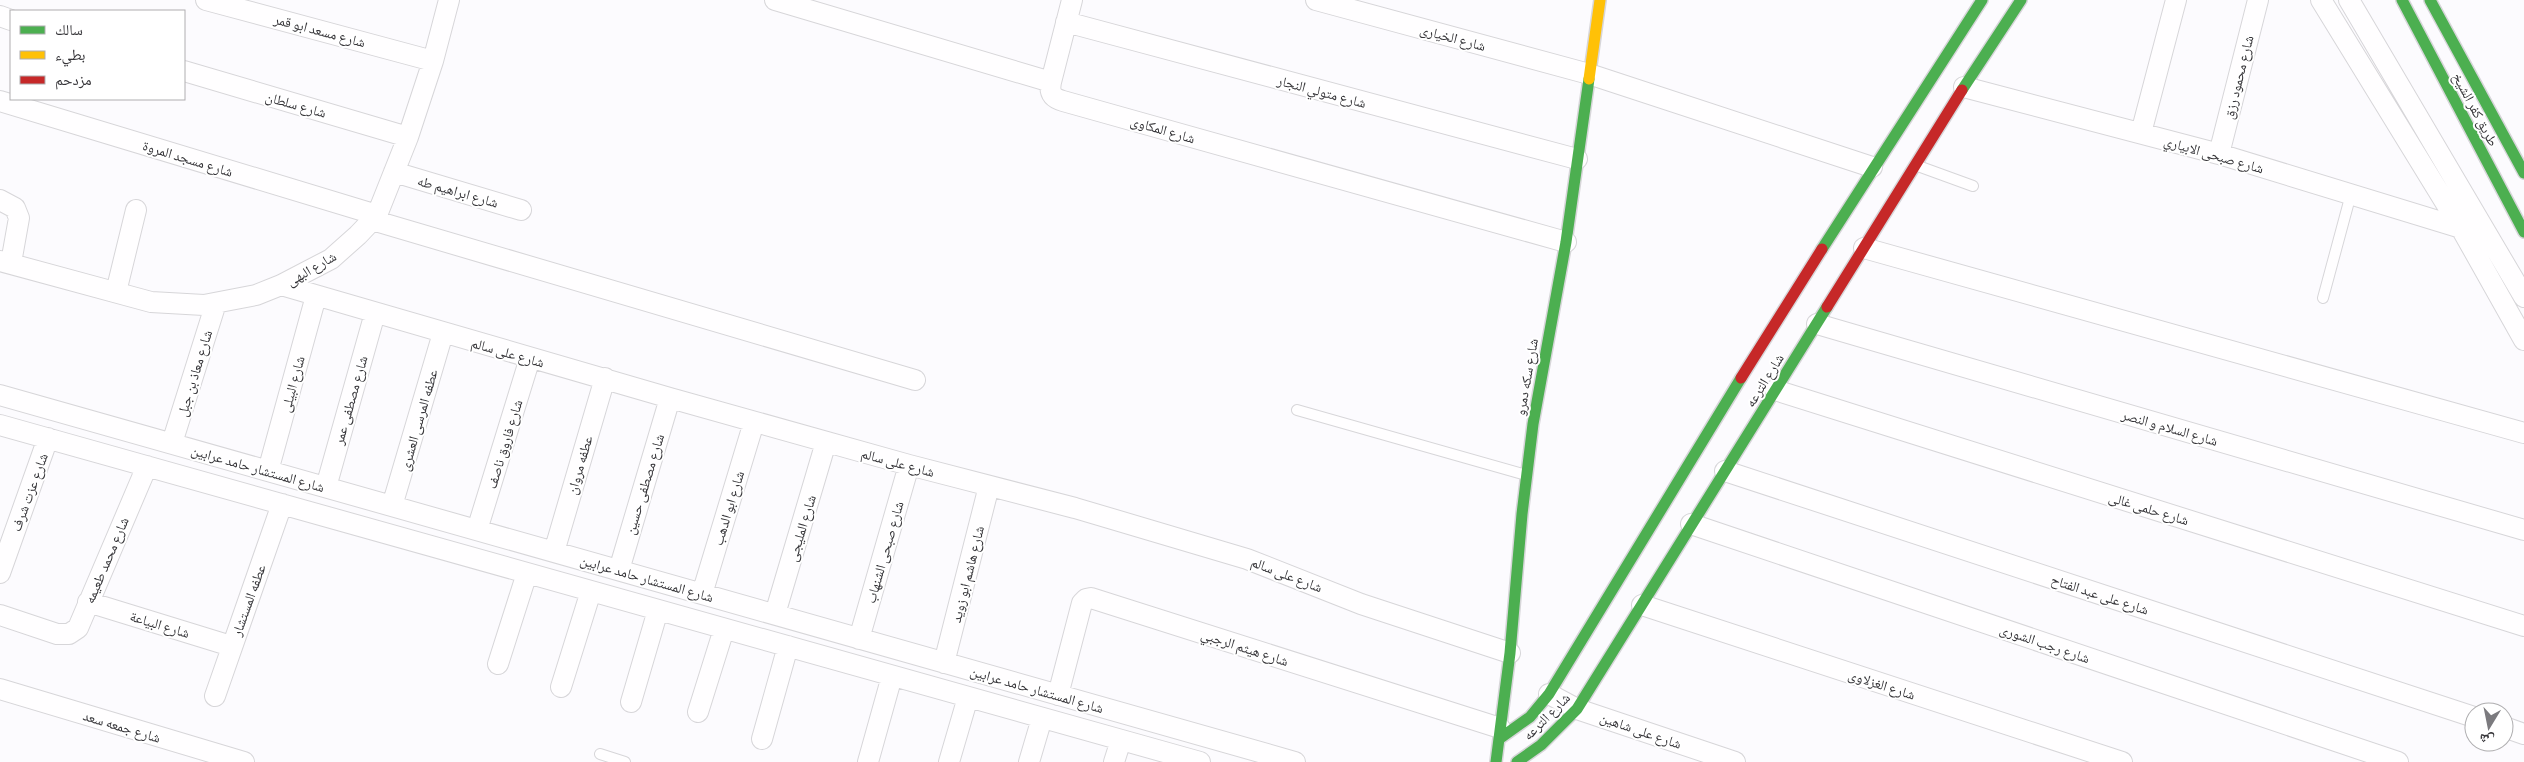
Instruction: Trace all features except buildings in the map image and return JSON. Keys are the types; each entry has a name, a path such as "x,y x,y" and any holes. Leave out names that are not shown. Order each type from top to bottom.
{"main road":[{"name":"شارع سكه دمرو","path":"1496,762 1510,653 1533,424 1566,242 1600,0"},
{"name":"شارع الترعه","path":"1500,733 1530,717 1549,694 1742,375 1872,167 1982,0"},
{"name":"شارع الترعه","path":"1517,762 1541,745 1578,709 1915,165 2021,0"},
{"name":"طريق كفر الشيخ","path":"2402,0 2521,218 2524,232"},
{"name":"طريق كفر الشيخ","path":"2430,0 2522,164"}],"street":[{"name":"شارع مسعد ابو قمر","path":"206,0 433,61"},
{"name":"شارع البهى","path":"6,262 151,302 178,305 216,303 256,295 281,285 331,259 374,218 408,136 433,61 449,0"},
{"path":"775,0 1051,82 1072,0"},
{"name":"شارع الخيارى","path":"1316,0 1589,74 1872,167"},
{"path":"2141,134 2176,0"},
{"name":"شارع محمود رزق","path":"2219,154 2258,0"},
{"path":"2321,0 2461,228 2524,340"},
{"path":"2349,0 2524,297"},
{"name":"شارع متولي النجار","path":"1066,22 1577,159"},
{"name":"شارع سلطان","path":"185,70 408,136"},
{"name":"شارع المكاوى","path":"1051,82 1050,90 1052,95 1062,101 1566,242"},
{"name":"شارع صبحى الابياري","path":"1964,87 2219,154 2461,228"},
{"name":"شارع مسجد المروة","path":"0,101 374,218 915,380"},
{"name":"شارع ابراهيم طه","path":"394,172 521,210"},
{"path":"0,200 15,208 19,218 6,262"},
{"path":"116,292 136,210"},
{"path":"1864,248 2524,433"},
{"name":"شارع على سالم","path":"281,285 754,422 1075,508 1247,559 1361,604 1510,653"},
{"name":"شارع البيلى","path":"268,471 316,296"},
{"name":"شارع معاذ بن جبل","path":"172,444 216,303"},
{"name":"شارع مصطفى عمر","path":"326,487 375,313"},
{"name":"شارع السلام و النصر","path":"1817,324 2524,530"},
{"name":"عطفه المرسى العشرى","path":"392,506 443,333"},
{"name":"شارع فاروق ناصف","path":"477,530 530,358"},
{"name":"عطفه مروان","path":"554,552 605,378"},
{"name":"شارع حلمى غالى","path":"1775,390 2524,626"},
{"name":"شارع المستشار حامد عرابين","path":"0,395 1295,762"},
{"name":"شارع مصطفى حسين","path":"618,570 670,398"},
{"name":"شارع ابو الدهب","path":"702,594 754,422"},
{"name":"شارع المستشار حامد عرابين","path":"0,425 1200,762"},
{"name":"شارع عزت شرف","path":"0,573 48,438"},
{"name":"شارع المليجى","path":"775,614 826,442"},
{"name":"شارع صبحى الشنهاب","path":"859,639 909,465"},
{"name":"شارع محمد طعيمه","path":"0,615 52,632 69,634 78,628 147,466"},
{"name":"شارع على عبد الفتاح","path":"1725,471 2464,714"},
{"name":"شارع هاشم ابو زويد","path":"944,662 989,486"},
{"name":"عطفه المستشار","path":"215,696 282,504"},
{"name":"شارع رجب الشورى","path":"1691,524 2398,762"},
{"path":"498,664 527,573"},
{"path":"561,687 591,591"},
{"name":"شارع هيثم الرجبي","path":"1058,695 1082,603 1086,599 1091,598 1500,733"},
{"name":"شارع البياعة","path":"88,602 231,646"},
{"name":"شارع الغزلاوى","path":"1642,605 2122,762"},
{"path":"631,702 658,610"},
{"path":"698,712 724,628"},
{"path":"762,739 788,646"},
{"path":"868,762 892,676"},
{"name":"شارع جمعه سعد","path":"0,689 244,762"},
{"name":"شارع على شاهين","path":"1549,694 1578,709 1735,762"},
{"path":"949,762 968,697"},
{"path":"1029,762 1042,718"},
{"path":"1114,762 1120,740"}],"lane":[{"path":"1915,165 1973,186"},
{"path":"2322,298 2351,194"},
{"path":"1297,410 1527,475"},
{"path":"600,754 625,762"}],"traffic: fast":[{"path":"1822,249 1982,0"},
{"path":"1962,90 2021,0"},
{"path":"2402,0 2524,232"},
{"path":"2430,0 2524,173"},
{"path":"1496,762 1510,653 1522,514 1533,424 1566,242 1589,79"},
{"path":"1517,762 1541,745 1577,709 1827,307"},
{"path":"1499,739 1530,717 1549,694 1741,378"}],"traffic: slow":[{"path":"1589,79 1600,0"}],"traffic: jam":[{"path":"1827,307 1962,90"},
{"path":"1741,378 1822,249"}]}
